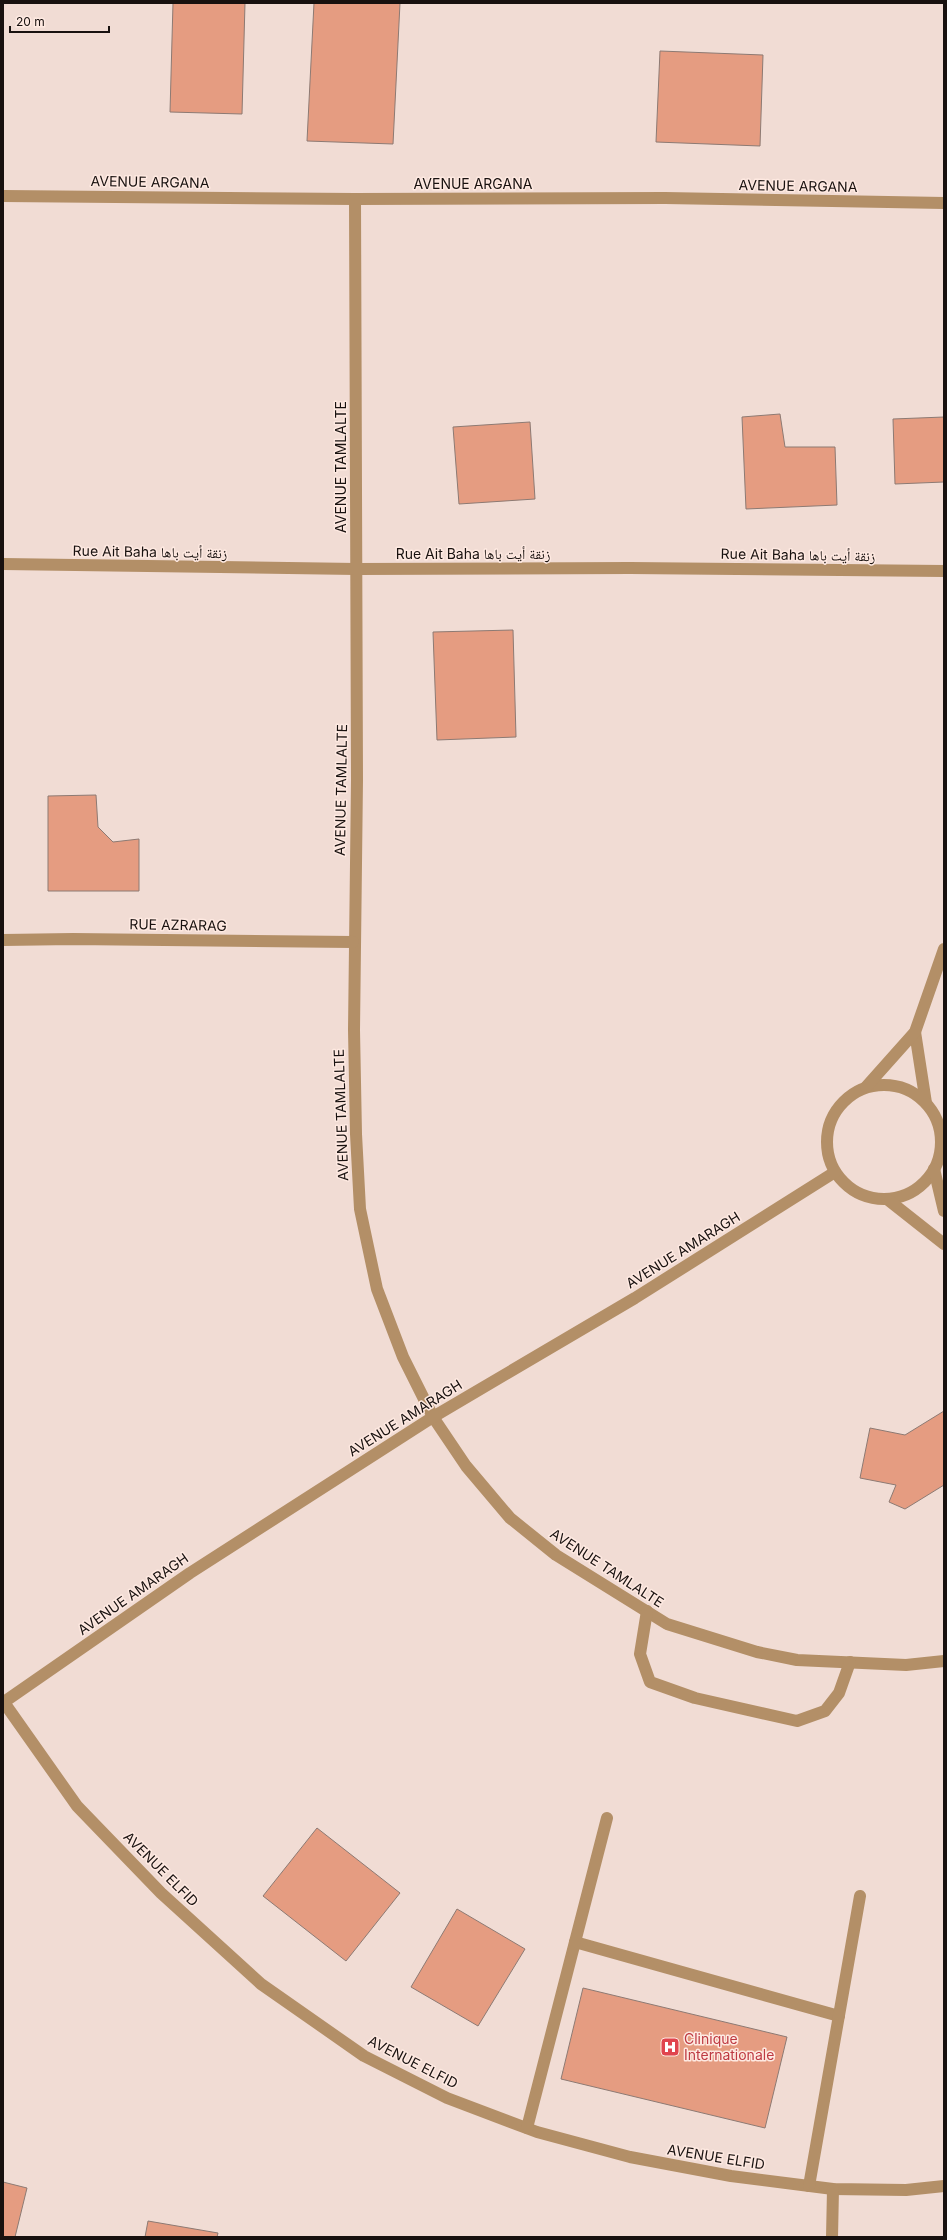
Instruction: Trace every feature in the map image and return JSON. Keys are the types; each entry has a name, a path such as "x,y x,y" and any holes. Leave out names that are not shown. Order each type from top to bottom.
{"street":[{"name":"AVENUE ARGANA","path":"3,196 355,199 665,198 944,204"},
{"name":"AVENUE TAMLALTE","path":"355,199 357,780 353,942 354,1030 360,1209 377,1289 403,1357 433,1417 466,1466 510,1518 556,1555 667,1624 757,1652 797,1660 906,1665 944,1661"},
{"name":"Rue Ait Baha زنقة أيت باها","path":"3,564 356,569 630,568 944,571"},
{"name":"RUE AZRARAG","path":"3,940 73,938 353,942"},
{"path":"866,1087 888,1085 909,1090 926,1103 936,1118 941,1135 940,1152 934,1169 922,1184 906,1194 887,1199 872,1198 857,1193 845,1184 835,1172 827,1153 827,1132 834,1112 848,1097 866,1087 915,1032 944,949"},
{"path":"915,1032 926,1103"},
{"path":"934,1169 944,1211"},
{"name":"AVENUE AMARAGH","path":"3,1703 190,1573 433,1417 635,1298 835,1172"},
{"path":"887,1199 944,1244"},
{"path":"647,1611 640,1654 650,1682 695,1698 797,1721 825,1711 839,1693 850,1662"},
{"name":"AVENUE ELFID","path":"3,1703 77,1806 161,1893 261,1984 364,2056 447,2098 527,2128 630,2157 731,2176 833,2189 906,2190 944,2186"},
{"path":"527,2128 607,1818"},
{"path":"809,2186 860,1896"},
{"path":"575,1942 839,2016"},
{"path":"832,2237 833,2189"}],"building":[{"path":"173,3 245,3 242,114 170,112"},
{"path":"314,3 400,3 393,144 307,141"},
{"path":"660,51 763,55 760,146 656,142"},
{"path":"780,414 785,447 835,447 837,505 746,509 742,417"},
{"path":"944,417 944,482 895,484 893,419"},
{"path":"530,422 535,499 459,504 453,427"},
{"path":"513,630 516,737 437,740 433,632"},
{"path":"96,795 98,827 113,842 139,839 139,891 48,891 48,796"},
{"path":"944,1411 944,1485 905,1509 889,1502 896,1485 860,1478 870,1428 905,1435"},
{"path":"317,1828 400,1893 346,1961 263,1896"},
{"path":"457,1909 525,1949 478,2026 411,1987"},
{"path":"583,1988 787,2037 765,2128 561,2079"},
{"path":"3,2182 27,2188 15,2237 3,2237"},
{"path":"148,2221 218,2233 217,2237 145,2237"}],"place":[{"name":"Clinique Internationale","path":"670,2047"}]}
